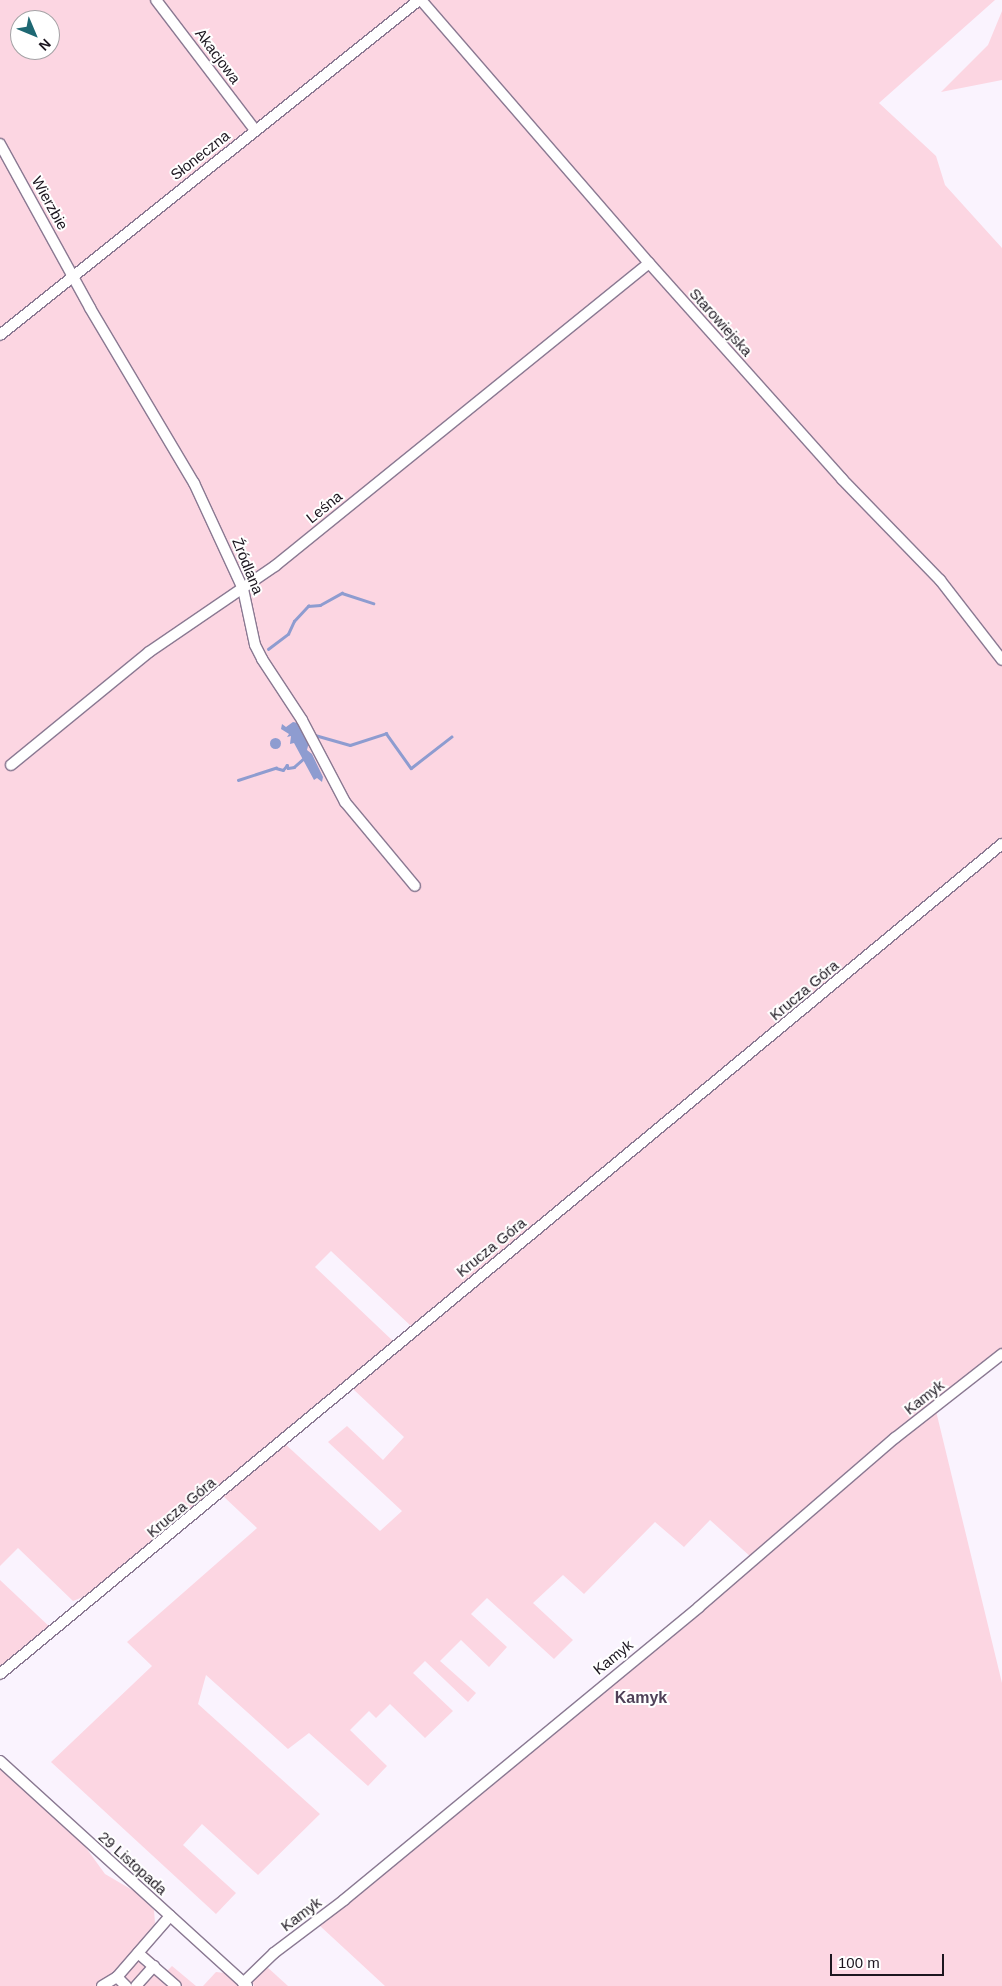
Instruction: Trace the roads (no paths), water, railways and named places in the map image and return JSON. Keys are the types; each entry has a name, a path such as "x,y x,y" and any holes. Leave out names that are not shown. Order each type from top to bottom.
{"street":[{"name":"Akacjowa","path":"156,0 255,130"},
{"name":"Słoneczna","path":"0,335 420,0"},
{"name":"Starowiejska","path":"420,0 649,263 848,486 940,580 1002,660"},
{"name":"Wierzbie","path":"0,144 73,277"},
{"name":"Leśna","path":"11,764 149,652 243,589 649,263"},
{"name":"Źródlana","path":"73,277 194,483 243,589 256,645 262,659 302,720 345,802 415,886"},
{"name":"Krucza Góra","path":"0,1674 1002,844"},
{"name":"Kamyk","path":"245,1984 274,1953 344,1900 726,1584 895,1438 1002,1354"},
{"name":"29 Listopada","path":"0,1761 245,1984"},
{"path":"102,1986 117,1977 170,1916"},
{"path":"138,1953 176,1986"},
{"path":"136,1986 154,1966"},
{"path":"117,1977 126,1986"}],"water":[{"path":"293,722 298,723 309,742 307,750 312,754 323,777 322,782 317,778 314,780 294,743 290,744 291,736 287,737 289,734 281,729 282,724 286,727"},
{"path":"275,737 281,743 275,749 269,743"}],"waterway":[{"path":"268,649 288,634 294,621 308,606 320,605 342,593 373,603"},
{"path":"315,735 350,745 386,733 411,768 451,737"},
{"path":"238,780 276,768 283,770 287,765 288,768 294,767 303,759"}],"district":[{"name":"Kamyk","path":"641,1698"}]}
